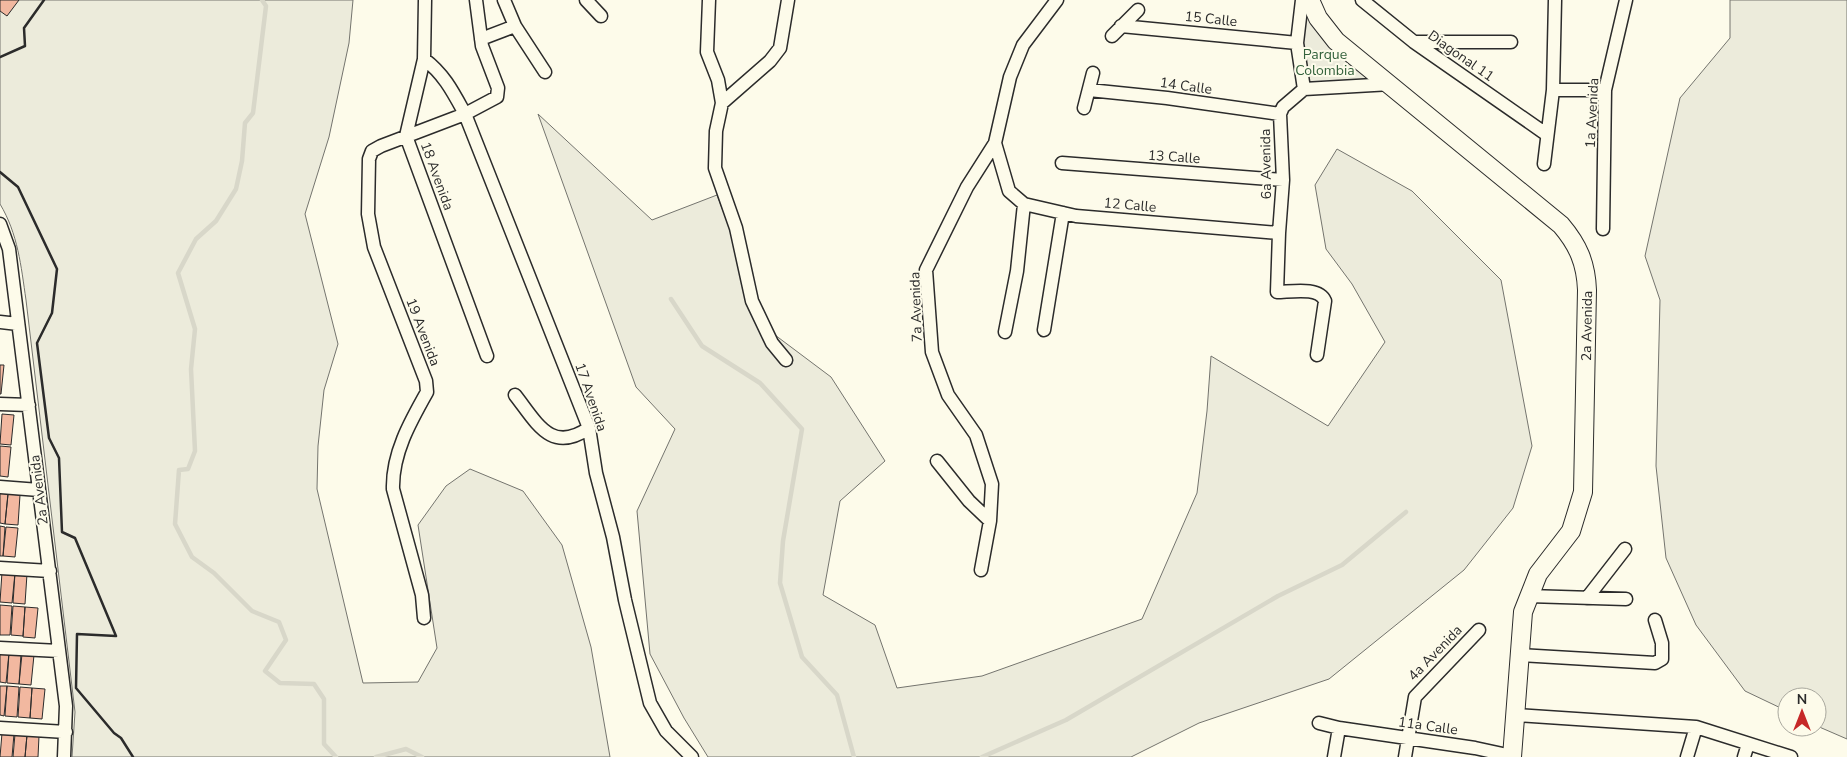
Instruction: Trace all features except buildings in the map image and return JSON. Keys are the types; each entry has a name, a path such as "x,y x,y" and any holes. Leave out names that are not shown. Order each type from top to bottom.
{"main road":[{"name":"2a Avenida","path":"1310,0 1323,25 1336,41 1554,218 1573,240 1585,266 1587,290 1583,492 1571,530 1538,574 1528,596 1521,623 1521,655 1512,756"}],"street":[{"name":"18 Avenida","path":"425,0 424,59 406,136 487,356"},
{"path":"406,136 465,114 497,96 498,88 484,56 476,0"},
{"path":"504,0 515,26 545,72"},
{"path":"586,0 600,16"},
{"path":"709,0 707,52 718,80 722,103 716,132 715,168 736,228 752,301 772,342 786,360"},
{"path":"722,103 770,61 780,48 788,0"},
{"name":"7a Avenida","path":"981,570 990,521 992,484 976,435 948,396 932,352 926,270 967,187 995,143 1010,77 1024,44 1057,0"},
{"path":"1302,0 1297,43 1304,89 1391,84"},
{"name":"Diagonal 11","path":"1362,0 1414,42 1546,134"},
{"path":"1544,164 1546,134 1553,90 1555,0"},
{"name":"1a Avenida","path":"1603,229 1605,90 1626,0"},
{"path":"1112,36 1138,10"},
{"path":"482,38 515,26"},
{"name":"15 Calle","path":"1121,26 1297,43"},
{"path":"1414,42 1511,42"},
{"name":"17 Avenida","path":"424,59 438,69 465,114 589,428 596,473 613,537 629,618 650,703 666,731 692,757"},
{"path":"1084,108 1093,73"},
{"name":"6a Avenida","path":"1280,233 1283,180 1280,114 1283,107 1304,89"},
{"name":"14 Calle","path":"1089,90 1167,98 1280,114"},
{"path":"1553,90 1605,90"},
{"name":"19 Avenida","path":"406,136 372,151 369,159 368,214 374,247 426,381 427,392 396,455 392,473 393,489 422,595 424,618"},
{"path":"995,143 1009,191 1024,204 1017,271 1005,332"},
{"name":"13 Calle","path":"1062,163 1283,180"},
{"name":"12 Calle","path":"1024,204 1076,216 1280,233"},
{"path":"1044,330 1063,213"},
{"name":"2a Avenida","path":"0,224 18,324 50,571 66,706 64,757"},
{"path":"1280,233 1277,292 1316,292 1323,296 1325,301 1317,355"},
{"path":"0,322 18,324"},
{"path":"515,395 541,428 552,436 562,440 576,437 589,428"},
{"path":"0,404 29,405"},
{"path":"937,461 969,501 990,521"},
{"path":"0,487 39,490"},
{"path":"1587,598 1625,550"},
{"path":"0,568 50,571"},
{"path":"1528,596 1626,599"},
{"path":"1521,655 1655,663 1662,659 1662,643 1655,620"},
{"name":"4a Avenida","path":"1405,757 1415,697 1479,630"},
{"path":"0,648 58,651"},
{"path":"1516,715 1696,726 1791,757"},
{"name":"11a Calle","path":"1319,723 1339,728 1408,738 1475,753 1512,756"},
{"path":"1687,757 1696,726"},
{"path":"0,728 66,732"},
{"path":"1334,757 1339,728"},
{"path":"1744,757 1748,744"}],"green space":[{"path":"0,0 353,0 349,43 329,137 305,214 338,344 324,390 318,446 317,489 363,683 418,682 437,648 418,525 446,486 470,469 523,491 562,545 591,647 610,757 72,757 75,712 26,300 15,239 0,204"},
{"path":"1730,0 1847,0 1847,739 1827,730 1827,687 1777,687 1777,706 1745,691 1696,625 1666,558 1656,466 1660,300 1645,256 1680,98 1730,38"},
{"name":"Parque Colombia","path":"1300,8 1388,82 1304,89"},
{"path":"538,114 652,220 717,195 742,260 763,326 831,377 885,461 840,501 823,595 875,625 897,688 982,676 1142,619 1197,493 1207,411 1211,356 1328,426 1385,342 1352,284 1326,249 1315,185 1337,149 1412,191 1501,280 1532,446 1513,508 1464,570 1329,679 1199,723 1131,757 708,757 684,718 650,654 637,511 675,429 636,387"}],"waterway":[{"path":"262,0 266,6 253,113 245,123 242,161 236,189 216,221 196,239 178,273 195,329 191,369 195,451 188,469 179,470 175,524 192,557 214,573 252,611 279,622 286,640 265,671 280,683 314,684 324,699 324,744 336,757"},
{"path":"671,299 702,346 760,383 802,429 783,541 780,583 802,657 837,695 854,757"},
{"path":"982,757 1066,720 1278,596 1342,565 1406,512"},
{"path":"376,757 406,749 422,757"}],"wall":[{"path":"0,57 25,46 24,28 44,0"},
{"path":"0,172 18,187 57,269 52,313 37,343 49,438 59,458 62,532 75,538 116,636 77,634 76,688 114,733 121,738 133,757"}]}
